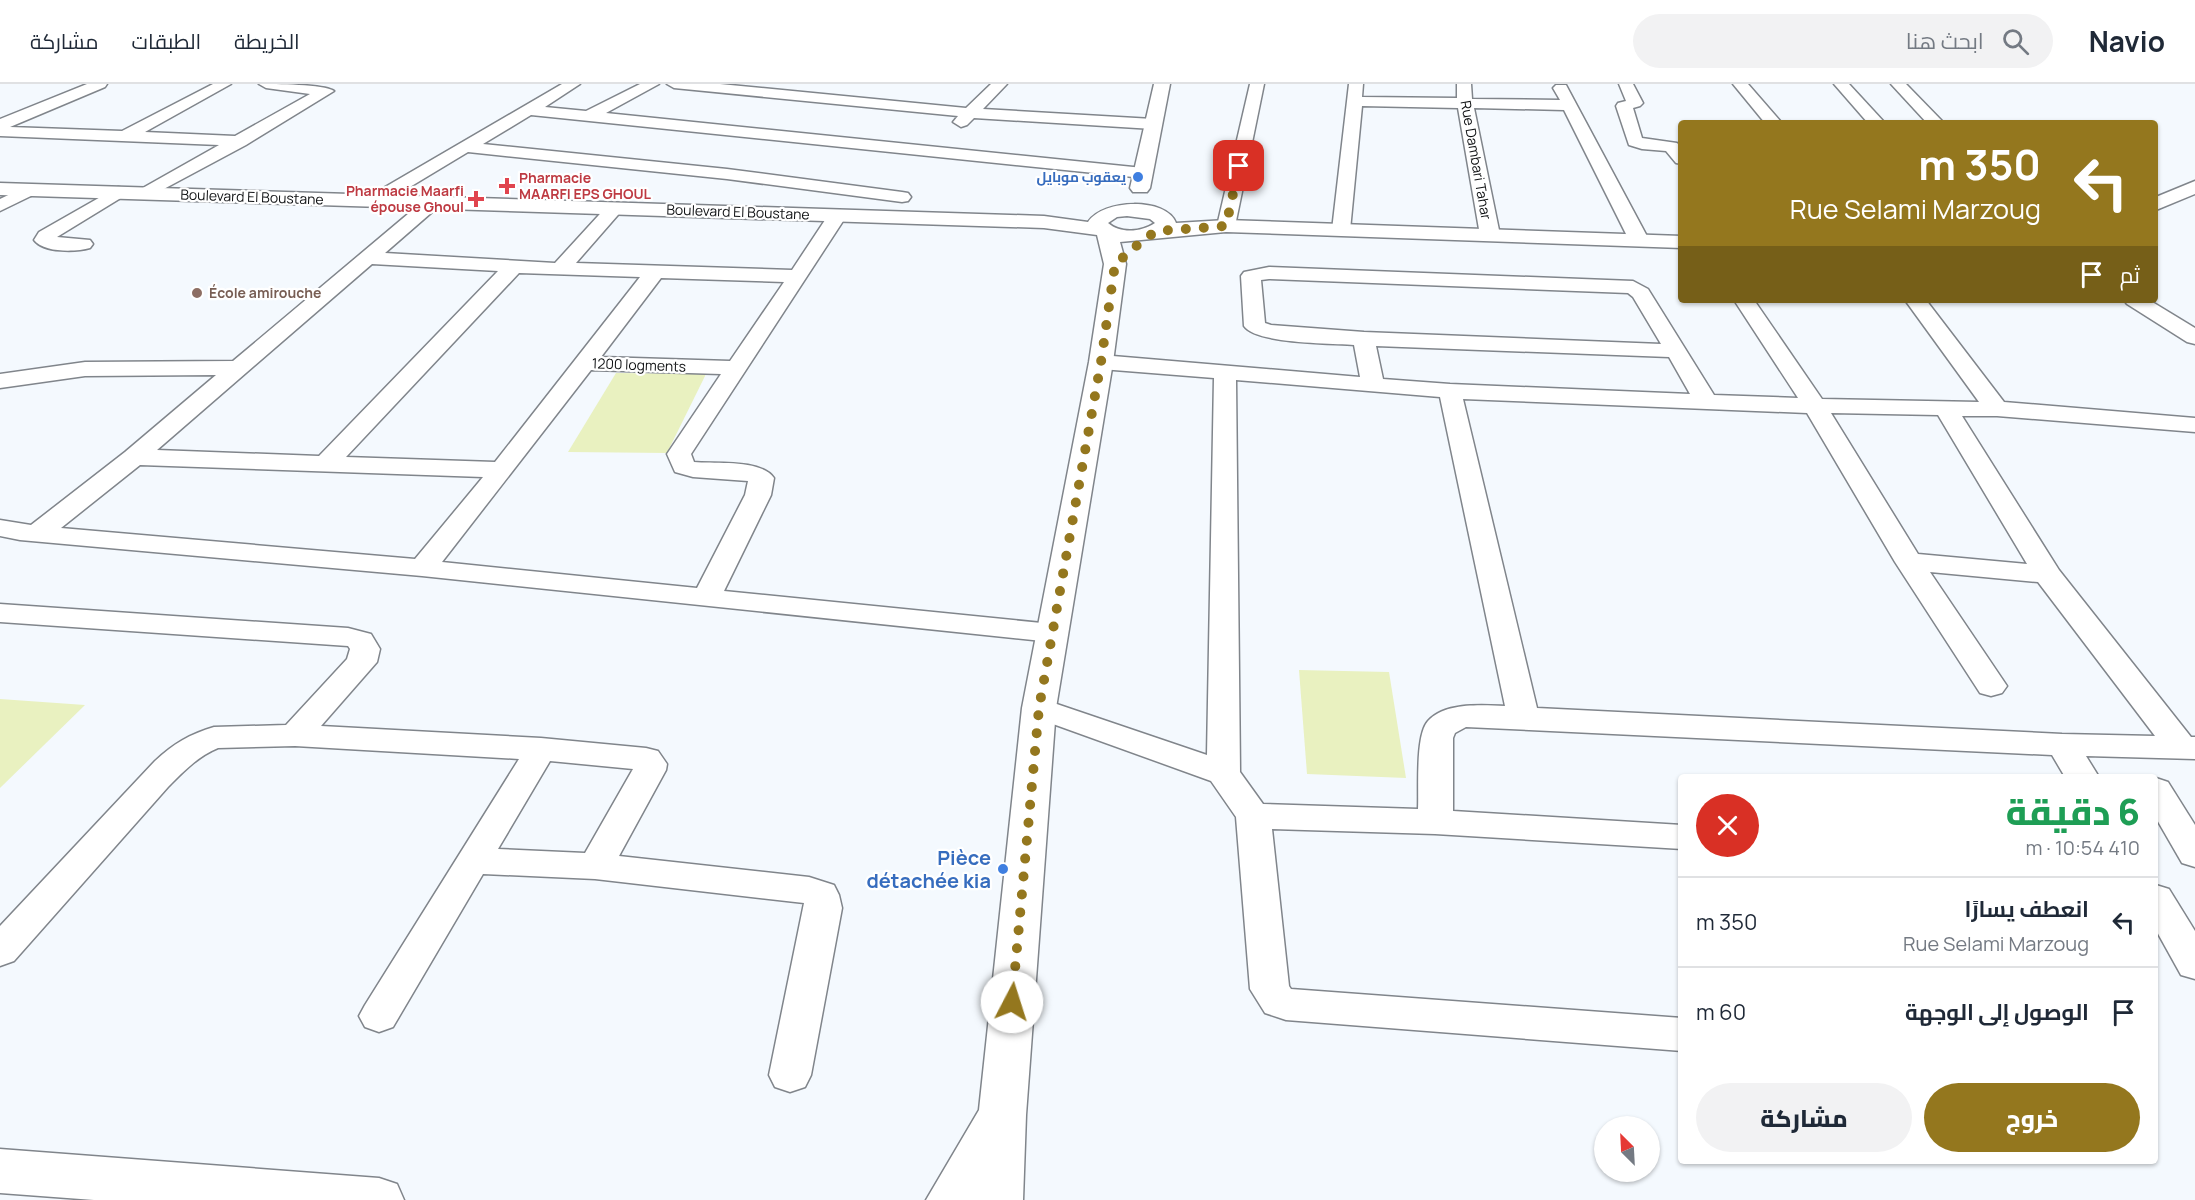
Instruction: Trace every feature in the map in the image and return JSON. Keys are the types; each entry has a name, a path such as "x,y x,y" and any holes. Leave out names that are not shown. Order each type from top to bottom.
{"main road":[{"path":"998,1200 1002,1115 1039,708 1101,362 1109,230 1142,181 1162,84"},
{"path":"1109,230 1135,250 1156,224 1142,181"},
{"path":"2158,203 2195,187"},
{"name":"Boulevard El Boustane","path":"0,189 1044,222 1109,230 1139,210 1156,224 1678,242"},
{"path":"951,1200 1002,1115"},
{"path":"18,1182 379,1200"}],"street":[{"path":"0,125 100,84"},
{"path":"125,136 224,84"},
{"path":"147,193 326,91 266,84"},
{"path":"374,201 573,84"},
{"path":"589,116 652,84"},
{"path":"674,84 970,113 1153,124"},
{"path":"931,152 1000,84"},
{"path":"1223,226 1257,84"},
{"name":"Rue Dambari Tahar","path":"1464,84 1465,103 1490,235"},
{"path":"1559,84 1639,240"},
{"path":"1626,84 1635,103 1624,106 1635,141 1669,147 1678,155"},
{"path":"1740,84 1771,120"},
{"path":"1841,84 1874,120"},
{"path":"1898,84 1933,120"},
{"path":"693,100 713,88"},
{"path":"1341,230 1355,92 1465,103 1570,105"},
{"path":"753,106 771,94"},
{"path":"818,112 835,100"},
{"path":"881,118 898,106"},
{"path":"526,110 982,157 1142,181"},
{"path":"652,123 672,111"},
{"path":"1014,130 1030,117"},
{"path":"716,129 734,118"},
{"path":"765,149 801,124"},
{"path":"0,131 240,141"},
{"path":"846,143 863,131"},
{"path":"982,157 998,144"},
{"path":"464,147 727,174 902,197"},
{"path":"727,174 746,161"},
{"path":"0,206 29,190"},
{"path":"83,244 54,243 44,240 46,236 118,192"},
{"path":"15,532 134,457 433,202"},
{"path":"560,269 615,208"},
{"path":"706,598 758,495 761,478 748,473 697,471 684,467 679,454 838,215"},
{"path":"368,258 560,269 797,276"},
{"path":"325,464 514,266"},
{"name":"1200 logments","path":"585,363 655,272"},
{"path":"1678,351 1364,339 1267,331 1253,324 1251,276 1281,273 1629,286 1641,293 1678,351 1707,402"},
{"path":"1746,303 1815,406 1909,562 1991,686"},
{"path":"1917,303 1997,409"},
{"path":"2139,303 2195,338"},
{"path":"1364,339 1373,385"},
{"path":"1101,362 1450,391 1815,406 1997,409 2195,425"},
{"path":"422,568 585,363"},
{"name":"1200 logments","path":"585,363 737,368"},
{"path":"0,381 85,369 239,368"},
{"path":"1225,374 1223,773 1253,816 1270,989 1279,1002 1286,1004 1678,1035"},
{"path":"1450,391 1523,717"},
{"path":"1946,409 2047,574 2188,747"},
{"path":"134,457 502,470"},
{"path":"15,532 422,568 1052,633"},
{"path":"1909,562 2047,574"},
{"path":"0,613 348,637 360,640 364,649 362,662 295,735"},
{"path":"1039,708 1223,773"},
{"path":"1435,822 1437,738 1440,727 1455,719 1472,715 2062,745 2188,747"},
{"path":"0,951 99,839 184,753 214,738 295,735 541,749 646,759 650,764 649,770 595,866"},
{"path":"2062,745 2080,774"},
{"path":"2129,747 2146,774"},
{"path":"379,1016 541,749"},
{"path":"2158,793 2195,854"},
{"path":"1253,816 1435,822 1678,837"},
{"path":"474,861 595,866 809,890 821,895 823,908 790,1075"},
{"path":"2158,902 2195,964"}],"green space":[{"path":"616,373 706,374 667,453 568,452"},
{"path":"1299,670 1389,672 1406,778 1307,774"},
{"path":"0,699 85,705 0,788"}],"place":[{"name":"يعقوب موبايل","path":"1138,177"},
{"name":"Pharmacie MAARFI EPS GHOUL","path":"507,186"},
{"name":"Pharmacie Maarfi épouse Ghoul","path":"476,199"},
{"name":"École amirouche","path":"197,293"},
{"name":"Pièce détachée kia","path":"1003,869"}],"route":[{"path":"1012,1002 1039,708 1101,362 1115,264 1135,250 1149,234 1158,231 1226,226 1239,166"}]}
